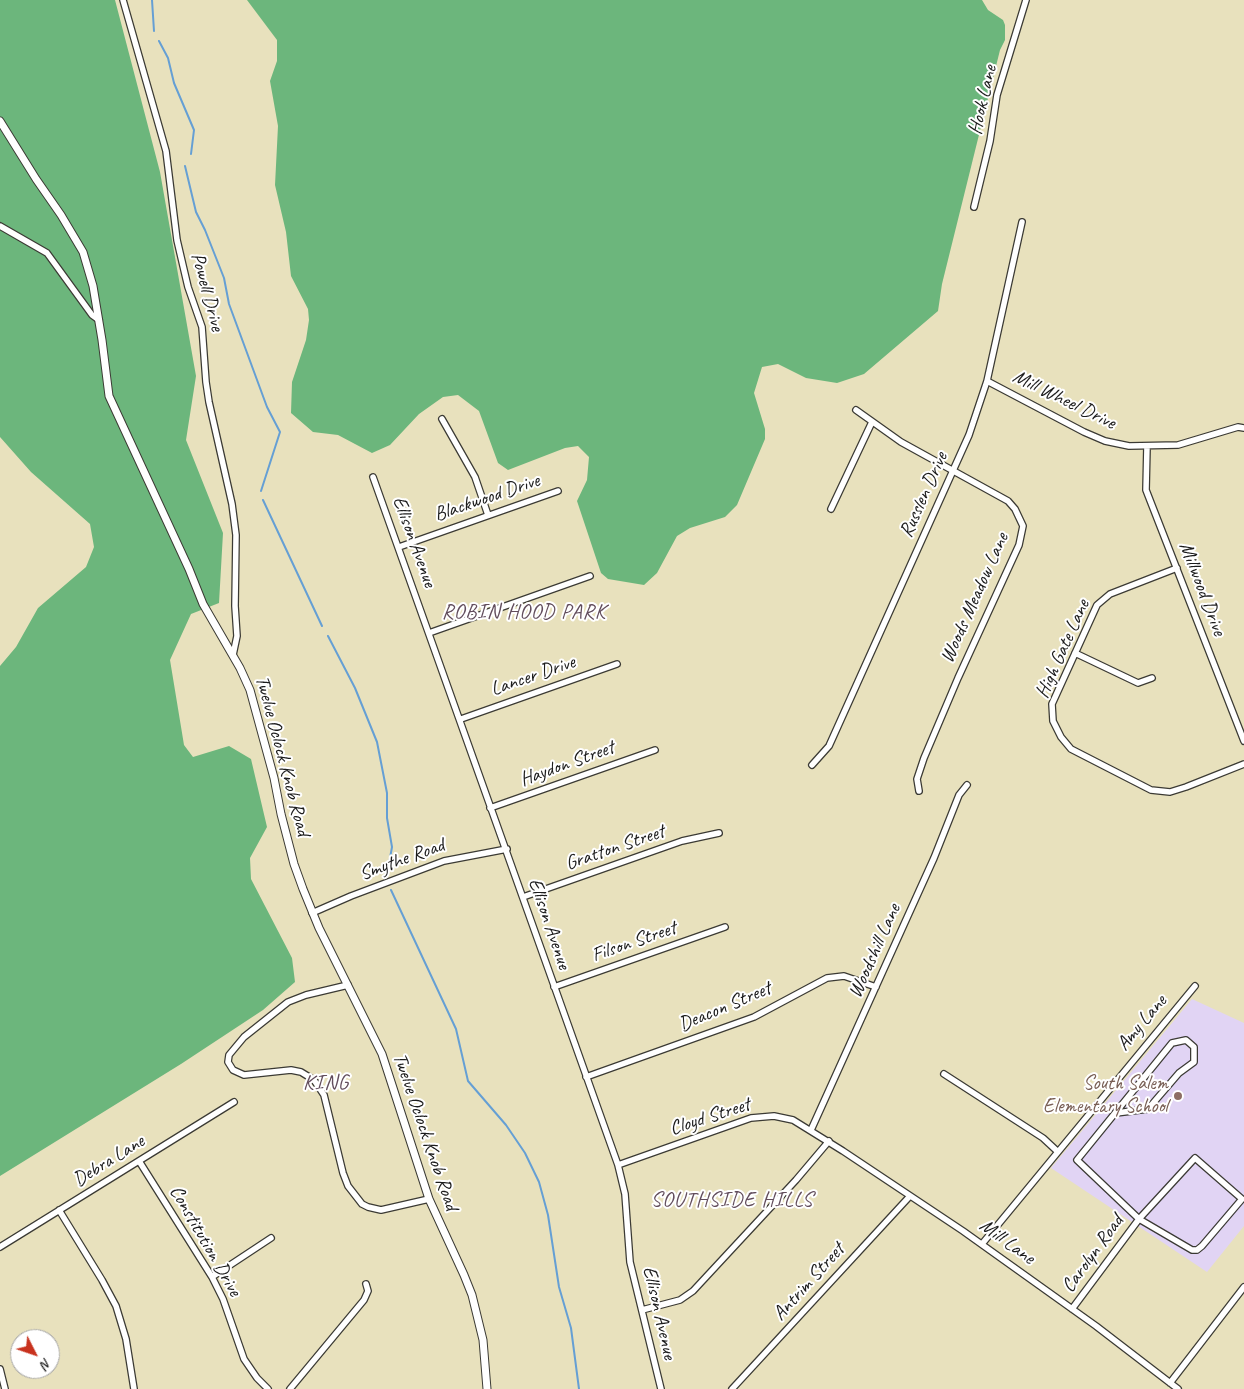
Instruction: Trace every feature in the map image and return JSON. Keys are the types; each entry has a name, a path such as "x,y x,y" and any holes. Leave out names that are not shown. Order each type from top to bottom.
{"street":[{"name":"Powell Drive","path":"123,0 166,151 177,240 188,287 202,327 209,402 232,504 236,535 235,606 237,636 232,655"},
{"name":"Hook Lane","path":"974,207 990,141 997,95 1026,0"},
{"name":"Twelve Oclock Knob Road","path":"0,121 77,240 88,267 99,320 109,396 189,569 203,604 250,690 272,769 294,864 312,913 388,1070 429,1199 472,1295 483,1340 487,1389"},
{"name":"Russlen Drive","path":"812,765 829,746 968,435 988,381 1022,222"},
{"path":"0,226 47,253 92,315 99,320"},
{"name":"Mill Wheel Drive","path":"988,381 1076,428 1106,441 1129,446 1178,445 1238,427 1243,428"},
{"name":"Woods Meadow Lane","path":"856,410 901,442 1008,501 1020,518 1022,526 1019,545 958,678 924,758 917,778 919,791"},
{"path":"442,419 475,477 488,515"},
{"path":"1243,428 1244,419"},
{"path":"832,509 872,422"},
{"name":"Millwood Drive","path":"1147,446 1146,490 1244,741"},
{"name":"Ellison Avenue","path":"373,477 618,1165 624,1194 630,1262 661,1389"},
{"name":"Blackwood Drive","path":"399,547 558,491"},
{"name":"High Gate Lane","path":"1177,568 1110,594 1097,605 1052,704 1053,722 1071,749 1152,790 1170,792 1186,788 1244,764"},
{"path":"429,633 590,576"},
{"path":"1075,653 1138,683 1152,678"},
{"name":"Lancer Drive","path":"460,719 617,664"},
{"name":"Haydon Street","path":"490,808 655,750"},
{"name":"Woodshill Lane","path":"811,1130 934,858 959,795 967,785"},
{"name":"Gratton Street","path":"522,897 682,841 719,833"},
{"name":"Smythe Road","path":"312,913 351,896 444,861 507,849"},
{"name":"Filson Street","path":"554,987 724,927"},
{"name":"Deacon Street","path":"586,1077 754,1017 827,978 844,976 876,987"},
{"path":"348,984 306,995 288,1002 244,1037 229,1055 228,1062 233,1070 244,1075 290,1070 301,1072 314,1080 324,1095 343,1173 352,1191 362,1204 381,1210 429,1199"},
{"name":"Amy Lane","path":"982,1244 1195,986"},
{"path":"1116,1113 1148,1109 1179,1072 1194,1062 1194,1047 1186,1040 1172,1043 1077,1160 1139,1219"},
{"path":"944,1074 1043,1138 1057,1151"},
{"name":"Debra Lane","path":"0,1247 234,1102"},
{"name":"Cloyd Street","path":"618,1165 751,1118 783,1117 811,1130"},
{"name":"Mill Lane","path":"811,1130 982,1244 1178,1389"},
{"path":"642,1310 680,1300 693,1292 829,1142"},
{"name":"Carolyn Road","path":"1072,1309 1139,1219 1195,1158 1242,1199 1197,1250 1188,1249 1139,1219"},
{"name":"Constitution Drive","path":"139,1162 212,1277 223,1300 244,1359 257,1378 268,1389"},
{"name":"Antrim Street","path":"732,1389 910,1196"},
{"path":"59,1210 116,1306 126,1339 134,1389"},
{"path":"212,1277 271,1238"},
{"path":"290,1389 364,1300 368,1291 366,1284"},
{"path":"1170,1383 1244,1287"},
{"path":"0,1370 5,1389"}],"shaded area":[{"name":"South Salem Elementary School","path":"1192,999 1244,1023 1244,1226 1207,1272 1051,1168"}],"green space":[{"path":"0,0 115,0 160,172 196,376 186,440 223,533 219,603 191,614 170,660 184,745 193,757 229,746 251,759 267,827 250,858 251,879 292,958 295,982 263,1010 181,1064 0,1176 0,666 16,647 38,608 86,567 94,547 90,524 31,472 0,437"},
{"path":"247,0 982,0 988,10 1003,20 1005,40 1000,50 942,284 938,311 864,374 837,383 806,378 778,364 762,367 754,393 765,429 765,439 737,505 725,517 690,528 677,536 657,573 644,585 608,579 601,573 577,501 587,480 589,457 578,446 565,448 508,470 498,463 479,411 458,395 443,397 419,414 390,445 372,453 338,435 313,432 291,413 292,382 306,340 309,320 308,309 291,276 286,232 275,185 278,126 270,81 277,61 277,40"}],"waterway":[{"path":"152,0 154,31"},
{"path":"159,41 168,58 174,83 194,130 191,154"},
{"path":"185,166 196,212 224,278 229,304 267,407 280,432 261,491"},
{"path":"263,500 322,626"},
{"path":"328,636 355,688 377,742 387,793 387,818 392,847 387,875"},
{"path":"391,890 456,1029 468,1081 506,1125 525,1153 539,1182 548,1215 559,1287 571,1328 579,1389"}],"place":[{"name":"South Salem Elementary School","path":"1178,1096"}],"district":[{"name":"ROBIN HOOD PARK","path":"524,612"},
{"name":"KING","path":"326,1083"},
{"name":"SOUTHSIDE HILLS","path":"732,1200"}]}
